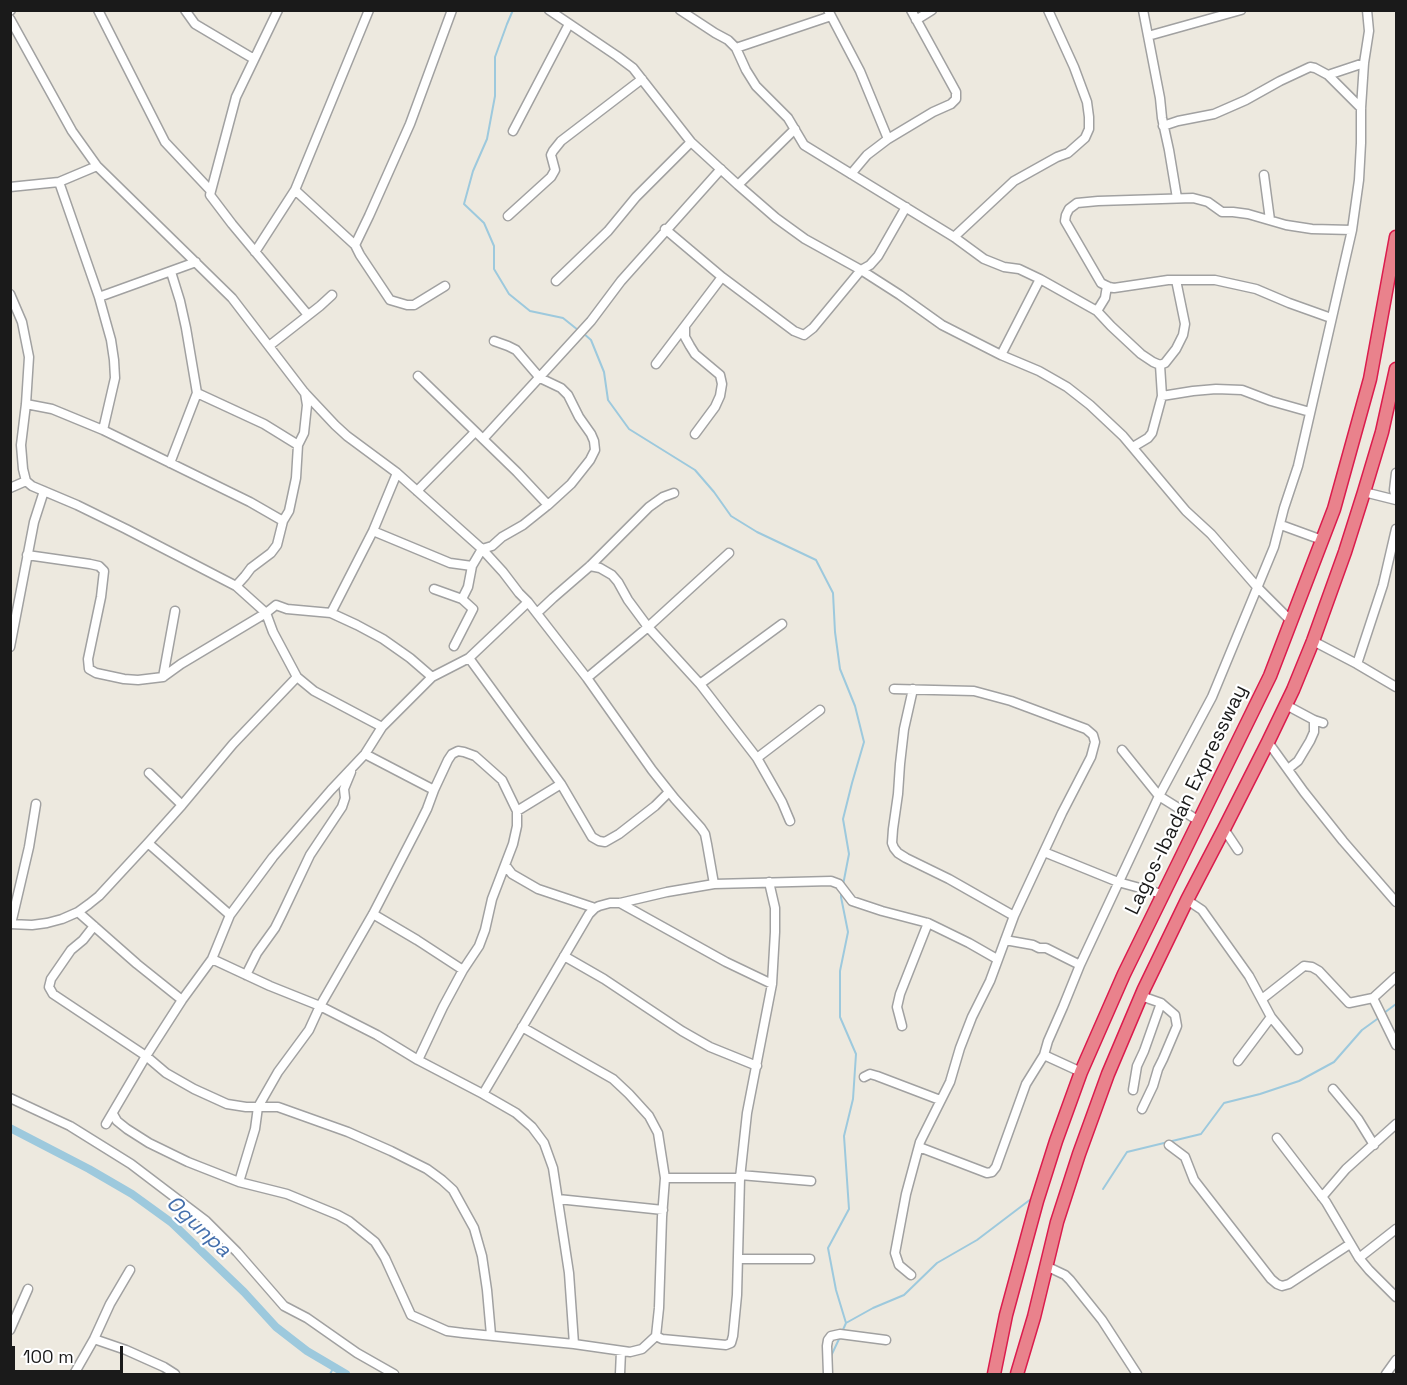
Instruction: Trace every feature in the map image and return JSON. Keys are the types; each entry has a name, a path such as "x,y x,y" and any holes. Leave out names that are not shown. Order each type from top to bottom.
{"highway":[{"name":"Lagos-Ibadan Expressway","path":"994,1374 1006,1315 1037,1201 1081,1072 1162,894 1270,676 1334,509 1370,379 1396,237"},
{"path":"1017,1374 1034,1317 1057,1222 1108,1074 1141,996 1286,705 1313,641 1345,552 1394,397 1396,369"}],"street":[{"path":"98,10 165,142 211,190"},
{"path":"185,10 195,24 254,59"},
{"path":"278,10 236,97 210,195 231,224 308,315"},
{"path":"255,252 295,190 369,10"},
{"path":"355,244 410,124 452,10"},
{"path":"549,10 633,68 691,142 776,218 900,295 942,325 1001,355 1039,371 1067,387 1090,405 1133,447 1166,489 1292,622"},
{"path":"680,10 728,40 736,48 756,86 788,118 804,145 954,237 984,259 1004,267 1019,269 1097,310 1141,354 1160,365 1166,363 1183,335 1185,324 1176,280"},
{"path":"851,174 867,155 888,139 956,99 956,92 911,10"},
{"path":"916,20 932,10"},
{"path":"954,237 999,193 1014,181 1057,156 1068,153 1085,138 1089,129 1087,102 1048,10"},
{"path":"1143,10 1177,198"},
{"path":"1148,36 1241,10"},
{"path":"919,1147 987,1173 992,1172 996,1167 1026,1084 1044,1054 1080,965 1159,796 1212,697 1258,588 1274,547 1298,466 1352,230 1362,143 1361,108 1369,31 1367,10"},
{"path":"736,48 830,13 860,71 888,139"},
{"path":"10,19 72,131 97,166 232,298 304,392 347,436 397,473 482,549 537,613 587,678 635,748 705,834 714,884"},
{"path":"513,131 569,24"},
{"path":"1328,75 1364,63"},
{"path":"1164,126 1214,114 1310,68 1315,68 1328,75 1361,108"},
{"path":"508,216 551,177 555,170 551,156 561,141 642,79"},
{"path":"738,185 795,129"},
{"path":"556,281 608,231 636,197 691,142"},
{"path":"10,187 59,182 97,166"},
{"path":"483,439 591,321 665,229 721,169"},
{"path":"1264,175 1270,220"},
{"path":"59,182 99,297 111,340 115,378 103,430"},
{"path":"295,190 355,244 390,300 414,305 445,286"},
{"path":"1332,318 1256,289 1215,280 1176,280 1114,288 1107,286 1101,283 1065,220 1066,215 1069,209 1077,203 1193,198 1208,201 1222,212 1248,214 1287,225 1312,229 1352,230"},
{"path":"665,229 722,277 794,331 804,335 813,328 861,270 870,265 878,256 906,207"},
{"path":"99,297 196,262"},
{"path":"170,463 197,393 186,328 171,272"},
{"path":"656,364 722,277"},
{"path":"1001,355 1040,279"},
{"path":"1097,310 1105,298 1107,286"},
{"path":"10,294 22,322 29,357 21,445 26,481 236,586 266,613 273,632 297,677 314,692 382,727"},
{"path":"268,346 332,295"},
{"path":"685,327 686,337 695,354 720,375 722,384 715,407 695,434"},
{"path":"462,598 468,587 472,566 482,549 492,546 548,505 577,476 594,454 596,446 568,395 561,388 540,378 516,350 494,340"},
{"path":"1133,447 1152,433 1162,396 1160,365"},
{"path":"418,376 548,505"},
{"path":"1162,396 1216,389 1242,390 1310,412"},
{"path":"236,586 251,568 271,552 289,511 296,478 298,445 304,434 307,405 304,392"},
{"path":"197,393 264,424 298,445"},
{"path":"26,404 52,409 103,430 250,502 283,521"},
{"path":"417,491 475,432"},
{"path":"331,613 373,531 397,473"},
{"path":"1364,492 1396,500 1394,490 1396,473"},
{"path":"10,488 26,481"},
{"path":"10,647 34,522 44,491"},
{"path":"537,613 590,566 649,507 663,497 674,493"},
{"path":"1281,525 1322,540"},
{"path":"1357,664 1383,585 1396,529"},
{"path":"373,531 450,563 472,566"},
{"path":"587,678 648,627 729,553"},
{"path":"27,555 90,564 99,566 104,571 88,659 89,669 96,673 138,680 163,677 276,605 287,609 331,613 383,639 432,677"},
{"path":"590,566 600,568 612,575 648,627 700,684 758,758 790,821"},
{"path":"434,589 462,598 473,609 454,646"},
{"path":"106,1124 146,1056 212,959 230,915 273,857 365,754 382,727 432,677 469,658 528,602"},
{"path":"163,677 175,611"},
{"path":"700,684 782,624"},
{"path":"1313,641 1396,687"},
{"path":"469,658 561,783 592,837 605,842 619,834 669,792"},
{"path":"36,804 29,847 11,924 32,925 62,919 78,912 99,896 182,805 233,744 297,677"},
{"path":"894,689 974,691 1030,707 1086,729 1093,735 1095,742 1091,758 1014,916 990,981 960,1048 950,1082 923,1135 906,1194 895,1253 899,1265 911,1275"},
{"path":"914,689 904,729 893,829 894,848 906,858 949,879 1014,916"},
{"path":"1286,705 1319,722 1298,761 1288,769"},
{"path":"758,758 820,710"},
{"path":"1268,742 1343,841 1396,902"},
{"path":"1122,750 1159,796 1199,821"},
{"path":"239,1182 255,1129 258,1107 278,1072 309,1030 320,1006 373,914 427,809 452,754 464,752 475,756 502,780 517,811 517,826 479,946 443,1007 418,1060"},
{"path":"365,754 434,790"},
{"path":"246,975 257,953 279,921 310,855 342,807 345,798 344,789 353,767"},
{"path":"149,773 182,805"},
{"path":"517,811 561,783"},
{"path":"1224,830 1238,850"},
{"path":"148,843 230,915"},
{"path":"1044,852 1118,882 1162,894"},
{"path":"506,866 512,874 538,889 595,908"},
{"path":"483,1094 589,914 595,908 610,903 714,884 831,881 840,884 852,901 928,923 997,959"},
{"path":"656,1336 662,1339 726,1345 730,1343 733,1336 737,1295 740,1176 747,1113 772,984 775,908 769,882"},
{"path":"1187,900 1202,910 1249,976 1271,1017 1298,1050"},
{"path":"620,903 726,962 772,984"},
{"path":"78,912 182,1000"},
{"path":"373,914 463,970"},
{"path":"902,1026 897,1007 900,994 928,923"},
{"path":"94,926 71,950 51,979 49,987 52,994 146,1056 178,1081 233,1106 278,1107 348,1132 427,1169 442,1180 453,1190 474,1228 482,1256 490,1335"},
{"path":"1005,940 1046,948 1080,965"},
{"path":"564,956 710,1047 757,1066"},
{"path":"212,959 320,1006 377,1035 516,1113 532,1127 544,1143 553,1168 569,1273 574,1344"},
{"path":"1262,999 1304,966 1319,971 1349,1004 1376,1004"},
{"path":"1376,1004 1396,977"},
{"path":"1141,996 1161,1003 1174,1015 1177,1026 1142,1108"},
{"path":"1132,1090 1137,1066 1161,1003"},
{"path":"1376,1004 1396,1045"},
{"path":"1238,1061 1271,1017"},
{"path":"113,1114 117,1121 127,1129 149,1143 188,1162 239,1182 287,1194 349,1221 375,1242 385,1258 411,1315 447,1331 630,1352 642,1349 656,1336 659,1308 665,1178 658,1133 649,1116 613,1079 522,1027"},
{"path":"1044,1054 1081,1072"},
{"path":"864,1077 870,1074 877,1076 940,1100"},
{"path":"1135,1080 1154,1077"},
{"path":"1333,1089 1358,1119 1374,1145"},
{"path":"10,1098 70,1126 131,1164 206,1221 237,1252 284,1306 394,1374"},
{"path":"1322,1197 1346,1169 1396,1124"},
{"path":"1277,1138 1335,1216 1359,1258 1396,1297"},
{"path":"1169,1145 1185,1157 1194,1180 1277,1284 1282,1286 1288,1284 1350,1244"},
{"path":"665,1178 740,1176 811,1181"},
{"path":"558,1199 663,1210"},
{"path":"1359,1258 1396,1229"},
{"path":"738,1258 810,1259"},
{"path":"1046,1266 1070,1280 1102,1320 1137,1374"},
{"path":"74,1374 130,1270"},
{"path":"10,1330 28,1289"},
{"path":"828,1374 827,1346 831,1336 840,1334 886,1340"},
{"path":"94,1339 126,1350 175,1374"},
{"path":"620,1374 621,1351"},
{"path":"1386,1374 1396,1360"}],"waterway":[{"path":"513,10 495,57 495,96 487,139 473,171 464,204 484,223 494,246 494,269 509,294 530,311 563,318 578,330"},
{"path":"583,333 591,340 604,372 608,400 629,429 695,470 731,516 757,532 816,560 833,593 840,669 855,706 864,742 843,819 849,854 843,885"},
{"path":"841,893 848,932 840,971 840,1017 856,1054 853,1099 844,1136 849,1209 828,1248 836,1290 846,1323 842,1332"},
{"path":"1384,1013 1396,1004"},
{"path":"1103,1189 1127,1152 1201,1134 1224,1103 1299,1081 1334,1062 1362,1030 1380,1017"},
{"name":"Ogunpa","path":"10,1128 132,1194 172,1223 244,1292 276,1327 307,1351 346,1374"},
{"path":"846,1323 904,1295 937,1263 977,1240 1031,1199"},
{"path":"831,1356 840,1337"},
{"path":"330,1374 334,1367"}]}
